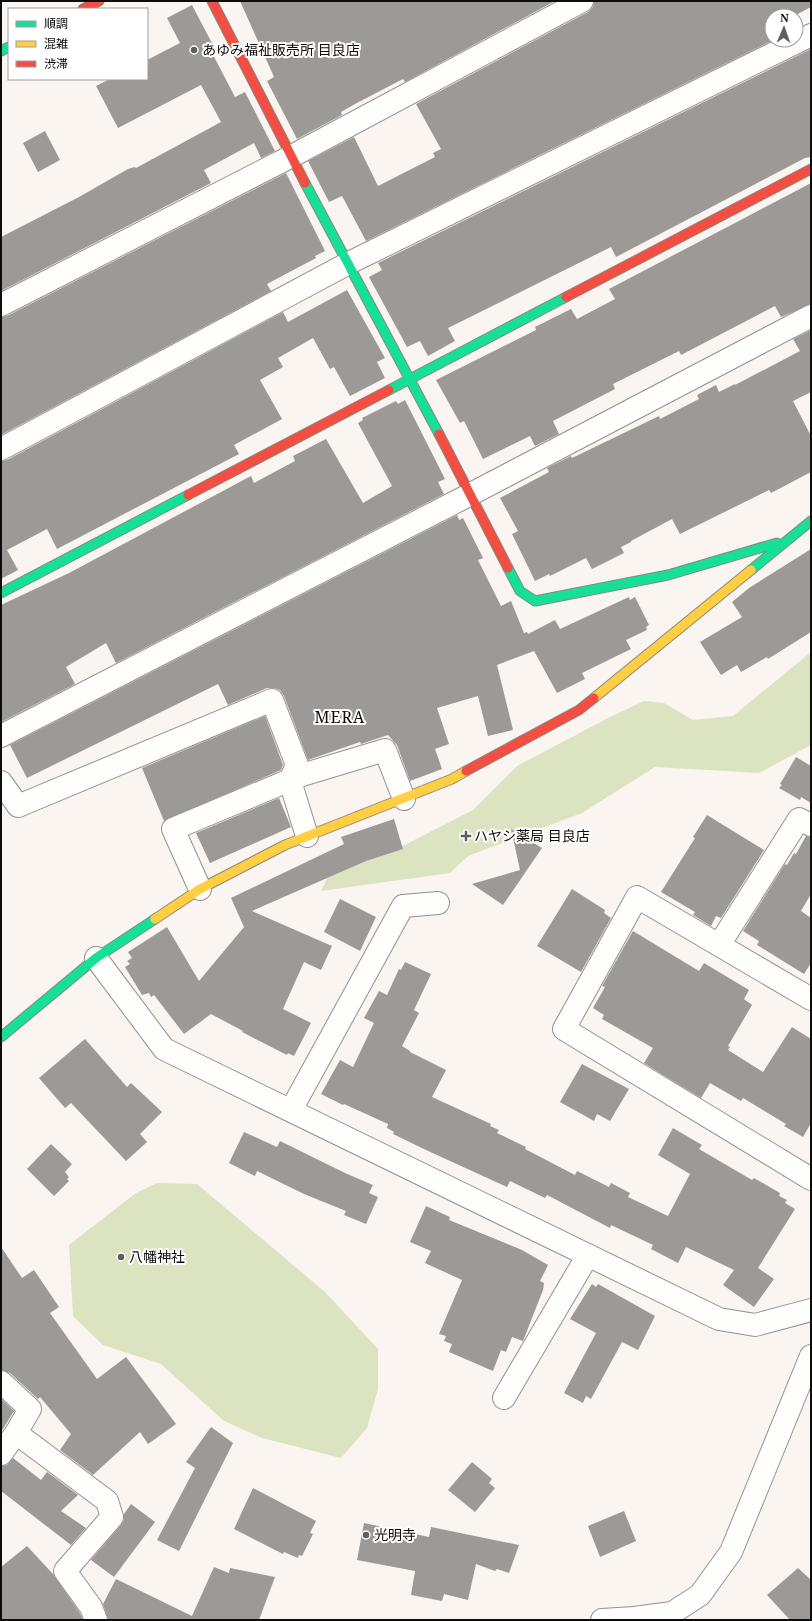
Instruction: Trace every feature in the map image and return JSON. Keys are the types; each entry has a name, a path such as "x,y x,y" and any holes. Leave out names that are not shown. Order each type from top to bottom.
{"street":[{"path":"85,8 99,1"},
{"path":"212,1 347,264 411,380 520,591 535,601 668,575 785,541"},
{"path":"1,305 292,156 582,1"},
{"path":"1,449 347,264 811,35"},
{"path":"1,593 411,380 811,169"},
{"path":"1,736 471,494 811,316"},
{"path":"1,1037 96,958 200,889 285,845 452,779 579,710 811,521"},
{"path":"1,782 18,806 272,700 297,765 290,782 307,836"},
{"path":"200,889 173,828 290,782 302,775 385,750 404,799"},
{"path":"719,944 799,819 811,825"},
{"path":"811,999 637,897 564,1029 811,1179"},
{"path":"290,1110 403,906 438,902"},
{"path":"96,958 164,1049 719,1319 755,1325 811,1310"},
{"path":"504,1398 588,1255"},
{"path":"602,1620 672,1613 700,1595 731,1552 811,1356"},
{"path":"1,1382 30,1409 16,1433 1,1454"},
{"path":"16,1433 108,1501 112,1517 65,1571 91,1607 96,1620"}],"green space":[{"path":"811,652 811,745 759,773 655,767 582,813 468,856 450,873 321,891 331,870 389,853 473,810 517,766 608,718 644,701 664,703 693,720 733,716"},
{"path":"157,1183 197,1184 325,1292 378,1349 378,1389 367,1428 341,1458 262,1438 224,1421 161,1364 103,1345 73,1316 69,1245 136,1193"}],"building":[{"path":"240,1 555,1 405,82 403,79 355,104 341,112 342,115 297,139 267,81 274,77"},
{"path":"594,1 811,1 811,7 804,11 804,8 764,8 764,44 366,241 342,196 329,202 308,161 354,137 378,186 435,157 433,153 441,149 416,104 588,12 593,7"},
{"path":"192,5 214,47 210,49 235,97 245,92 275,151 261,158 254,143 204,170 211,183 1,291 1,237 79,197 128,169 136,168 221,122 201,85 118,128 96,86 108,80 148,80 148,59 180,43 167,18"},
{"path":"811,49 811,157 805,158 616,257 611,247 448,328 455,341 428,356 420,341 407,347 369,277 382,270 378,263"},
{"path":"45,131 60,160 38,172 23,143"},
{"path":"286,173 325,251 315,256 316,258 267,284 271,291 1,435 1,317 7,316"},
{"path":"811,183 811,304 781,317 775,306 681,355 679,351 613,384 615,389 553,421 559,434 535,446 530,436 483,459 464,421 460,423 436,380 536,330 535,327 571,309 577,319 615,299 609,289"},
{"path":"347,290 385,358 377,362 385,378 350,396 334,367 330,369 313,338 278,358 283,367 260,380 282,419 234,445 239,454 57,549 47,529 7,550 18,570 1,579 1,461 7,460 283,312 288,322"},
{"path":"811,330 811,392 793,401 811,436 811,472 771,493 769,490 680,534 672,519 621,547 624,553 592,569 586,558 550,576 549,574 535,581 512,534 518,531 500,498 549,472 547,468 571,456 572,458 659,416 660,419 699,399 697,395 716,385 719,392 800,351 793,339"},
{"path":"405,400 445,479 438,482 444,494 116,663 106,643 66,667 75,684 1,722 1,605 69,573 251,476 254,483 295,461 293,456 326,439 363,503 392,486 358,423 363,420 362,418 396,401 398,404"},
{"path":"457,515 459,520 463,518 483,558 478,560 501,606 511,601 524,633 527,632 528,634 555,620 560,629 629,597 630,600 635,597 649,625 646,627 647,630 626,640 631,649 582,673 585,679 557,693 534,651 497,665 513,730 488,736 478,696 437,708 449,744 435,749 442,769 410,781 397,745 388,735 361,744 360,742 308,760 284,696 280,690 267,688 228,705 218,684 27,778 10,745"},
{"path":"811,549 811,632 768,659 767,657 741,672 737,665 721,675 700,642 742,617 732,602 749,588"},
{"path":"265,716 283,765 281,770 164,821 142,768"},
{"path":"796,757 811,766 811,803 801,797 800,800 779,788"},
{"path":"279,798 291,827 210,863 196,833"},
{"path":"707,815 764,850 721,918 716,916 711,926 693,915 695,912 661,892 695,838 693,837"},
{"path":"394,819 403,849 366,861 252,911 332,946 321,970 304,962 283,1009 311,1023 294,1056 288,1053 287,1055 211,1014 184,1034 154,995 151,997 149,993 142,995 125,967 130,964 127,961 132,958 128,952 167,927 199,981 244,927 231,898 344,844 341,837"},
{"path":"511,829 542,848 503,905 472,884 520,870"},
{"path":"806,836 811,837 811,894 801,911 811,918 811,963 804,974 757,945 759,941 743,931 785,864 787,865 794,853 796,854"},
{"path":"572,889 605,910 604,913 611,918 581,972 537,946"},
{"path":"340,899 376,917 360,951 324,932"},
{"path":"633,931 699,971 704,963 749,990 744,999 752,1005 728,1046 730,1047 728,1050 763,1072 792,1027 811,1039 811,1123 803,1137 784,1126 786,1124 743,1098 741,1101 710,1083 701,1098 644,1063 653,1048 602,1019 604,1015 593,1008 605,987 602,986"},
{"path":"405,962 431,974 414,1010 419,1013 402,1046 410,1052 446,1070 432,1097 491,1124 490,1126 499,1130 497,1133 526,1147 525,1149 575,1175 577,1171 609,1187 611,1183 630,1193 628,1197 668,1216 690,1174 658,1155 673,1128 702,1145 699,1149 752,1180 754,1178 780,1193 779,1196 787,1200 785,1203 795,1209 758,1268 774,1279 754,1307 723,1285 734,1270 686,1247 678,1263 651,1249 653,1245 611,1225 610,1228 547,1195 545,1198 510,1181 507,1187 426,1150 393,1134 394,1132 387,1128 388,1124 321,1094 340,1060 353,1067 374,1023 364,1018 379,991 387,995 399,969 401,970"},
{"path":"85,1039 127,1087 131,1083 162,1112 140,1134 147,1142 126,1161 71,1103 65,1108 39,1078"},
{"path":"582,1064 629,1089 610,1121 597,1114 594,1121 560,1102"},
{"path":"244,1132 277,1147 280,1141 373,1185 369,1193 378,1197 366,1224 344,1215 346,1211 304,1194 257,1171 255,1176 229,1163"},
{"path":"51,1144 72,1164 65,1172 69,1177 67,1179 69,1181 54,1196 27,1169"},
{"path":"426,1206 450,1217 449,1220 522,1250 548,1265 540,1281 544,1283 543,1290 523,1341 512,1337 506,1352 501,1350 493,1371 449,1352 452,1344 444,1341 446,1336 439,1334 462,1280 425,1263 431,1251 410,1242"},
{"path":"1,1247 22,1278 34,1270 59,1307 50,1313 97,1379 126,1357 176,1424 148,1444 140,1432 93,1475 60,1450 71,1434 40,1397 38,1399 10,1373 1,1370"},
{"path":"592,1284 596,1287 598,1284 655,1316 638,1350 622,1342 591,1399 586,1396 583,1403 564,1393 596,1333 570,1319"},
{"path":"1,1399 14,1411 1,1432"},
{"path":"211,1427 233,1443 179,1551 157,1540 195,1468 186,1462"},
{"path":"13,1458 41,1480 47,1472 78,1495 61,1511 86,1528 71,1545 1,1491 1,1466 7,1465"},
{"path":"472,1462 492,1479 489,1483 495,1488 475,1512 448,1490"},
{"path":"253,1488 316,1521 310,1533 313,1534 302,1556 299,1555 298,1558 284,1552 283,1554 234,1529"},
{"path":"131,1504 155,1522 114,1577 91,1560 121,1525 124,1520 124,1514"},
{"path":"624,1511 636,1541 600,1557 588,1526"},
{"path":"364,1523 429,1537 431,1527 519,1545 509,1573 497,1569 495,1571 476,1564 468,1600 444,1594 442,1601 411,1595 415,1571 357,1560"},
{"path":"27,1546 53,1574 80,1613 83,1620 1,1620 1,1567"},
{"path":"214,1567 229,1573 230,1568 275,1577 259,1620 108,1619 103,1604 116,1579 192,1616"},
{"path":"798,1568 811,1580 811,1620 790,1620 767,1595"}],"traffic: fast":[{"path":"1,51 8,48"},
{"path":"305,183 439,434"},
{"path":"389,390 566,297"},
{"path":"1,593 188,495"},
{"path":"751,570 811,521"},
{"path":"508,568 520,591 535,601 668,575 777,543"},
{"path":"1,1037 96,958 155,919"}],"traffic: slow":[{"path":"594,698 751,570"},
{"path":"155,919 200,889 285,845 452,779 466,771"}],"traffic: jam":[{"path":"85,8 99,1"},
{"path":"212,1 305,183"},
{"path":"566,297 811,169"},
{"path":"188,495 389,390"},
{"path":"439,434 508,568"},
{"path":"466,771 579,710 594,698"}],"place":[{"name":"あゆみ福祉販売所 目良店","path":"194,50"},
{"name":"ハヤシ薬局 目良店","path":"466,836"},
{"name":"八幡神社","path":"121,1257"},
{"name":"光明寺","path":"366,1535"}],"district":[{"name":"MERA","path":"340,717"}]}
